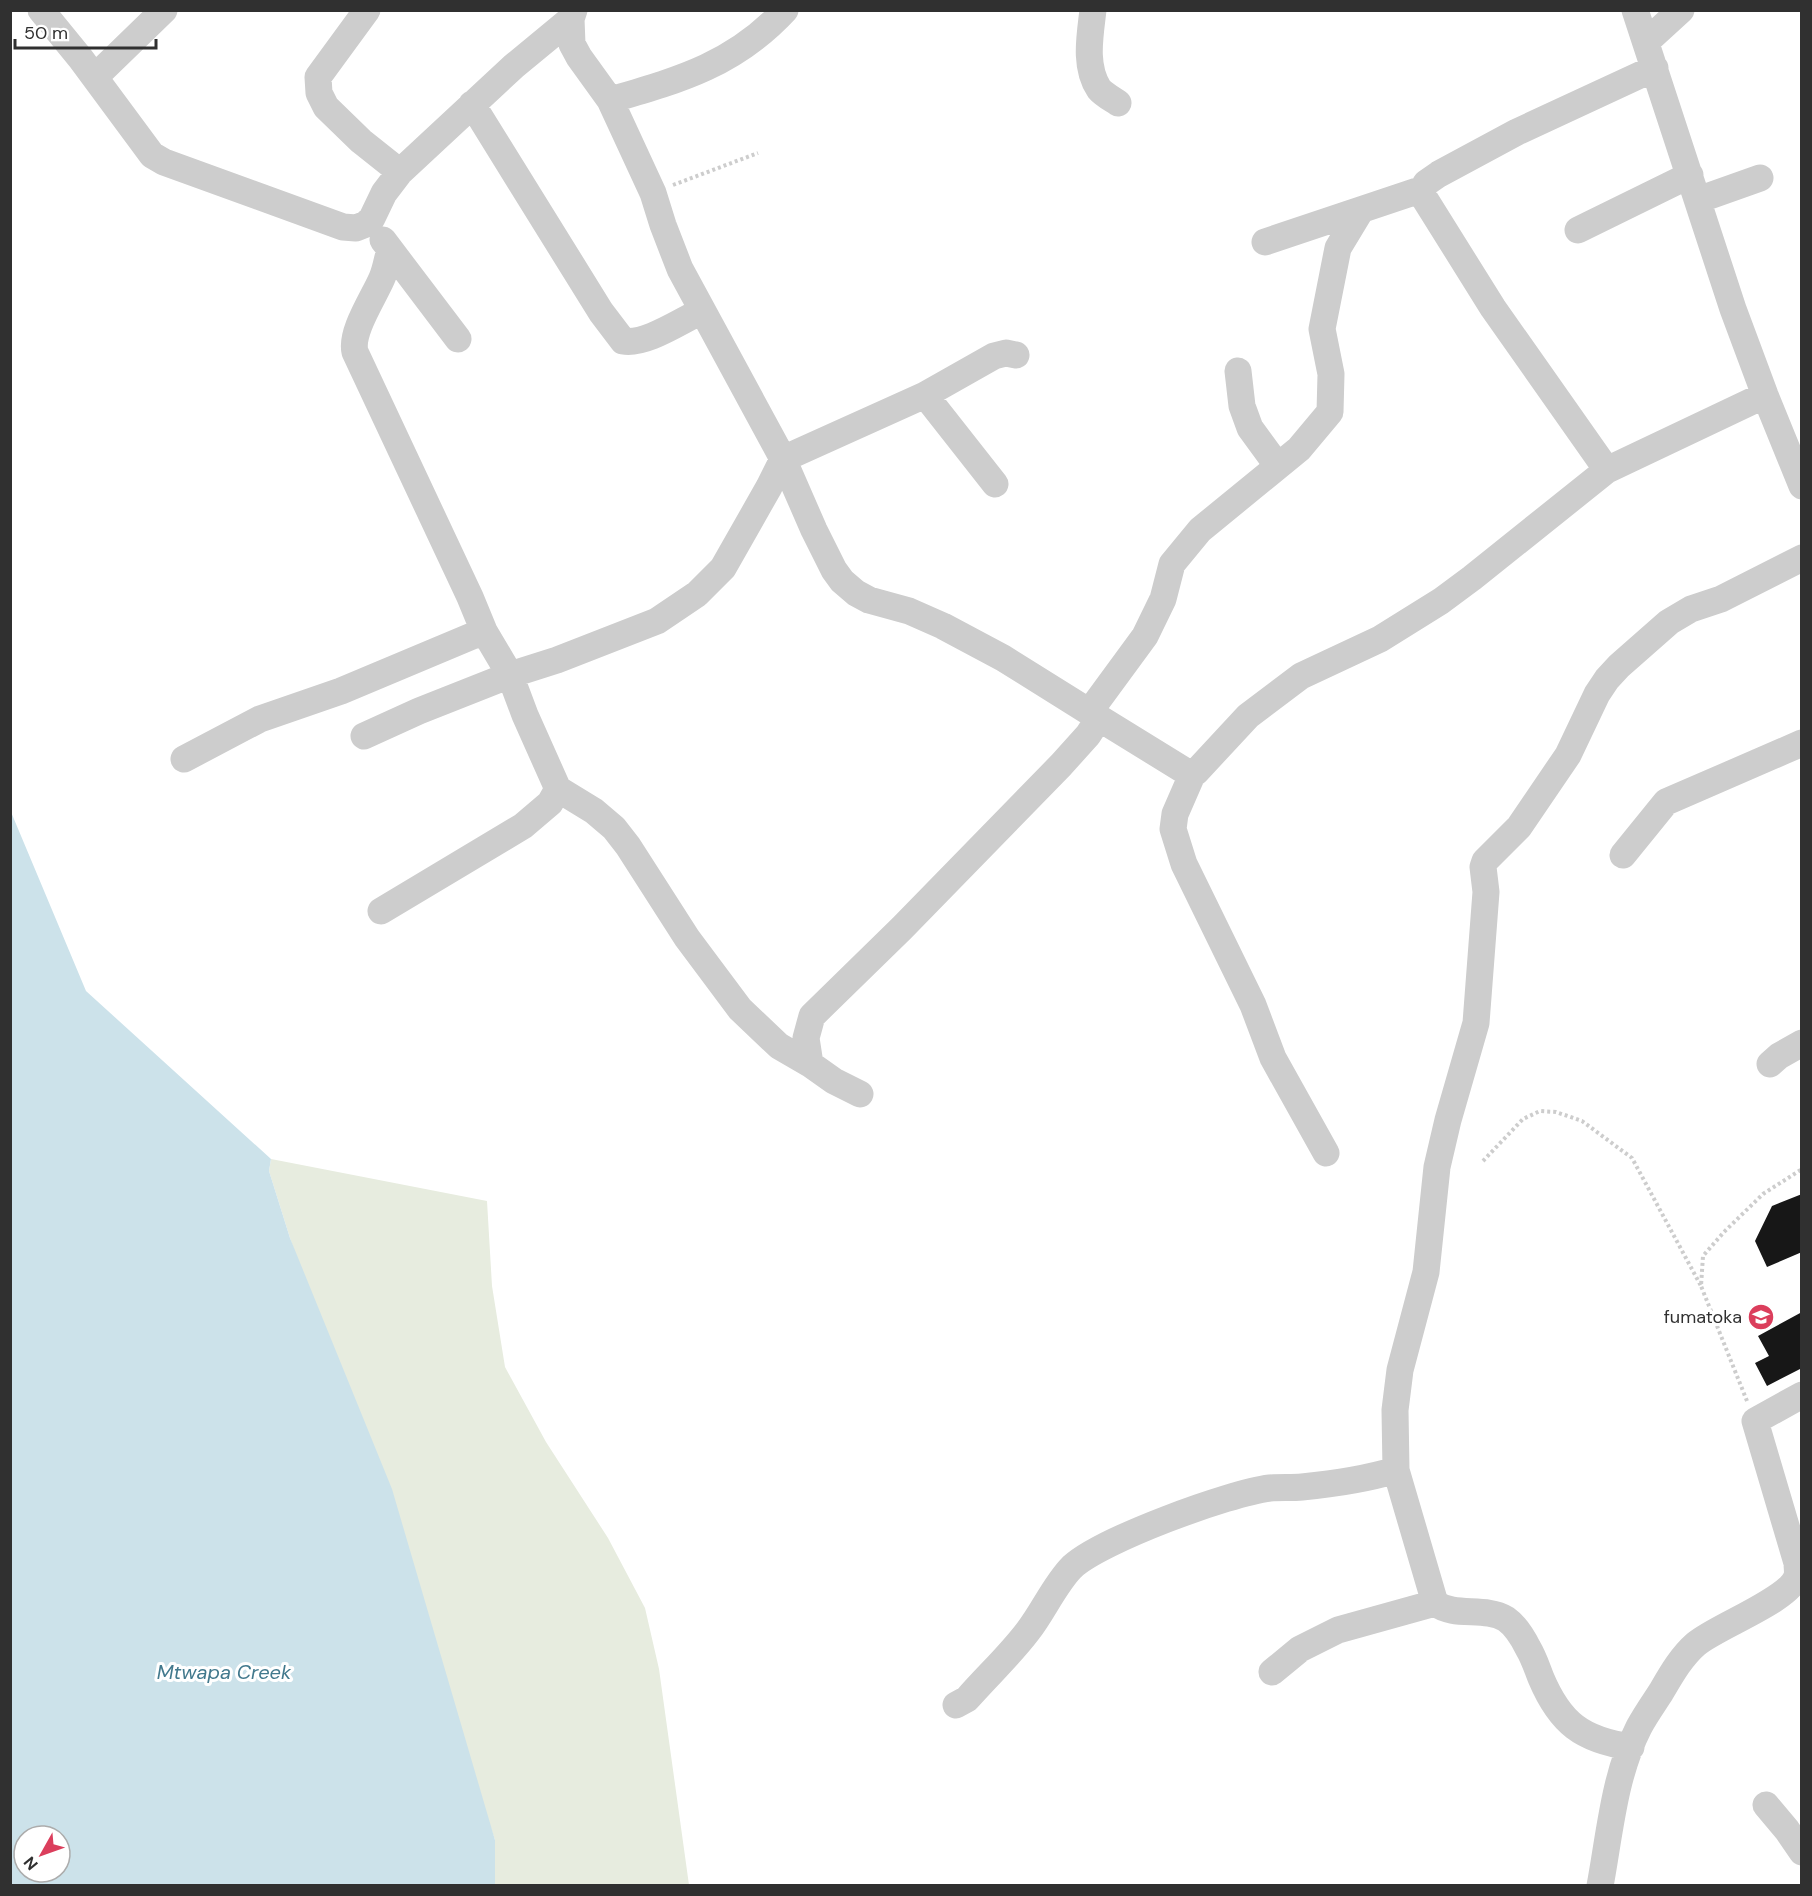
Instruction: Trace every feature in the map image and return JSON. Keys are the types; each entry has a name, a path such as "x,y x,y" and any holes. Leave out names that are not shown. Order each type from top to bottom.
{"street":[{"path":"41,10 95,77 152,155 164,162 343,227 356,228 366,224 372,218 384,193 400,172 572,15"},
{"path":"95,77 164,10"},
{"path":"368,10 318,77 319,93 326,107 354,134 400,172"},
{"path":"610,100 672,81 722,60 756,39 785,10"},
{"path":"1093,10 1089,42 1091,72 1100,90 1118,103"},
{"path":"1635,10 1765,395 1802,486"},
{"path":"1646,42 1681,10"},
{"path":"572,15 572,44 610,100 653,193 676,258 783,459 806,513 834,570 842,581 869,600 909,611 1003,658 1191,774"},
{"path":"1607,470 1493,308 1423,196 1423,189 1426,183 1439,174 1517,132 1655,68"},
{"path":"472,104 601,312 622,341 643,340 702,310"},
{"path":"1578,230 1694,188 1760,178"},
{"path":"1265,242 1423,189"},
{"path":"810,1064 806,1038 812,1016 902,928 1088,735 1094,714 1145,636 1163,599 1172,564 1200,530 1299,449 1330,412 1331,374 1322,329 1338,248 1361,210"},
{"path":"372,218 376,229 390,250 458,339"},
{"path":"390,250 383,276 353,345 484,631 510,675 558,789 594,811 614,828 687,938 740,1009 778,1046 834,1081 860,1094"},
{"path":"364,736 419,711 510,675 557,660 657,621 697,594 723,567 783,459 925,395 994,356 1006,353 1016,355"},
{"path":"1238,371 1242,406 1250,428 1277,465"},
{"path":"925,395 995,484"},
{"path":"1326,1153 1273,1059 1253,1005 1184,864 1173,829 1175,814 1191,774 1203,765 1248,716 1301,676 1380,639 1441,601 1472,579 1607,470 1765,395"},
{"path":"1435,1603 1396,1470 1395,1410 1400,1370 1426,1272 1437,1167 1476,1023 1486,892 1483,867 1485,861 1519,827 1568,755 1597,694 1619,666 1669,622 1691,609 1721,600 1802,558"},
{"path":"184,759 260,719 340,691 484,631"},
{"path":"1623,855 1666,802 1802,743"},
{"path":"381,910 523,826 550,803 558,789"},
{"path":"1770,1064 1802,1043"},
{"path":"1600,1886 1616,1794 1630,1747 1648,1711 1687,1653 1713,1632 1781,1594 1793,1584 1798,1575 1797,1563 1755,1421 1802,1395"},
{"path":"956,1705 967,1699 1029,1631 1070,1569 1090,1554 1152,1526 1250,1492 1357,1480 1396,1470"},
{"path":"1272,1671 1300,1649 1338,1630 1435,1603 1449,1610 1483,1612 1506,1619 1522,1638 1555,1708 1568,1723 1591,1738 1630,1747"},
{"path":"1766,1805 1802,1852"}],"path":[{"path":"653,193 758,153"},
{"path":"1483,1161 1523,1119 1540,1111 1556,1112 1582,1121 1632,1158 1701,1286 1755,1421"},
{"path":"1701,1286 1703,1256 1763,1194 1802,1169"}],"shaded area":[{"path":"271,1159 487,1201 492,1286 505,1367 546,1442 608,1538 645,1608 659,1669 689,1885 495,1885 495,1840 290,1238 269,1171"}],"water":[{"name":"Mtwapa Creek","path":"11,812 86,991 271,1159 269,1171 290,1238 392,1489 495,1840 495,1885 11,1885"}],"building":[{"path":"1802,1194 1802,1252 1767,1267 1755,1241 1772,1206"},
{"path":"1802,1312 1802,1368 1767,1386 1755,1363 1769,1356 1758,1336"}],"place":[{"name":"fumatoka","path":"1761,1317"}]}
